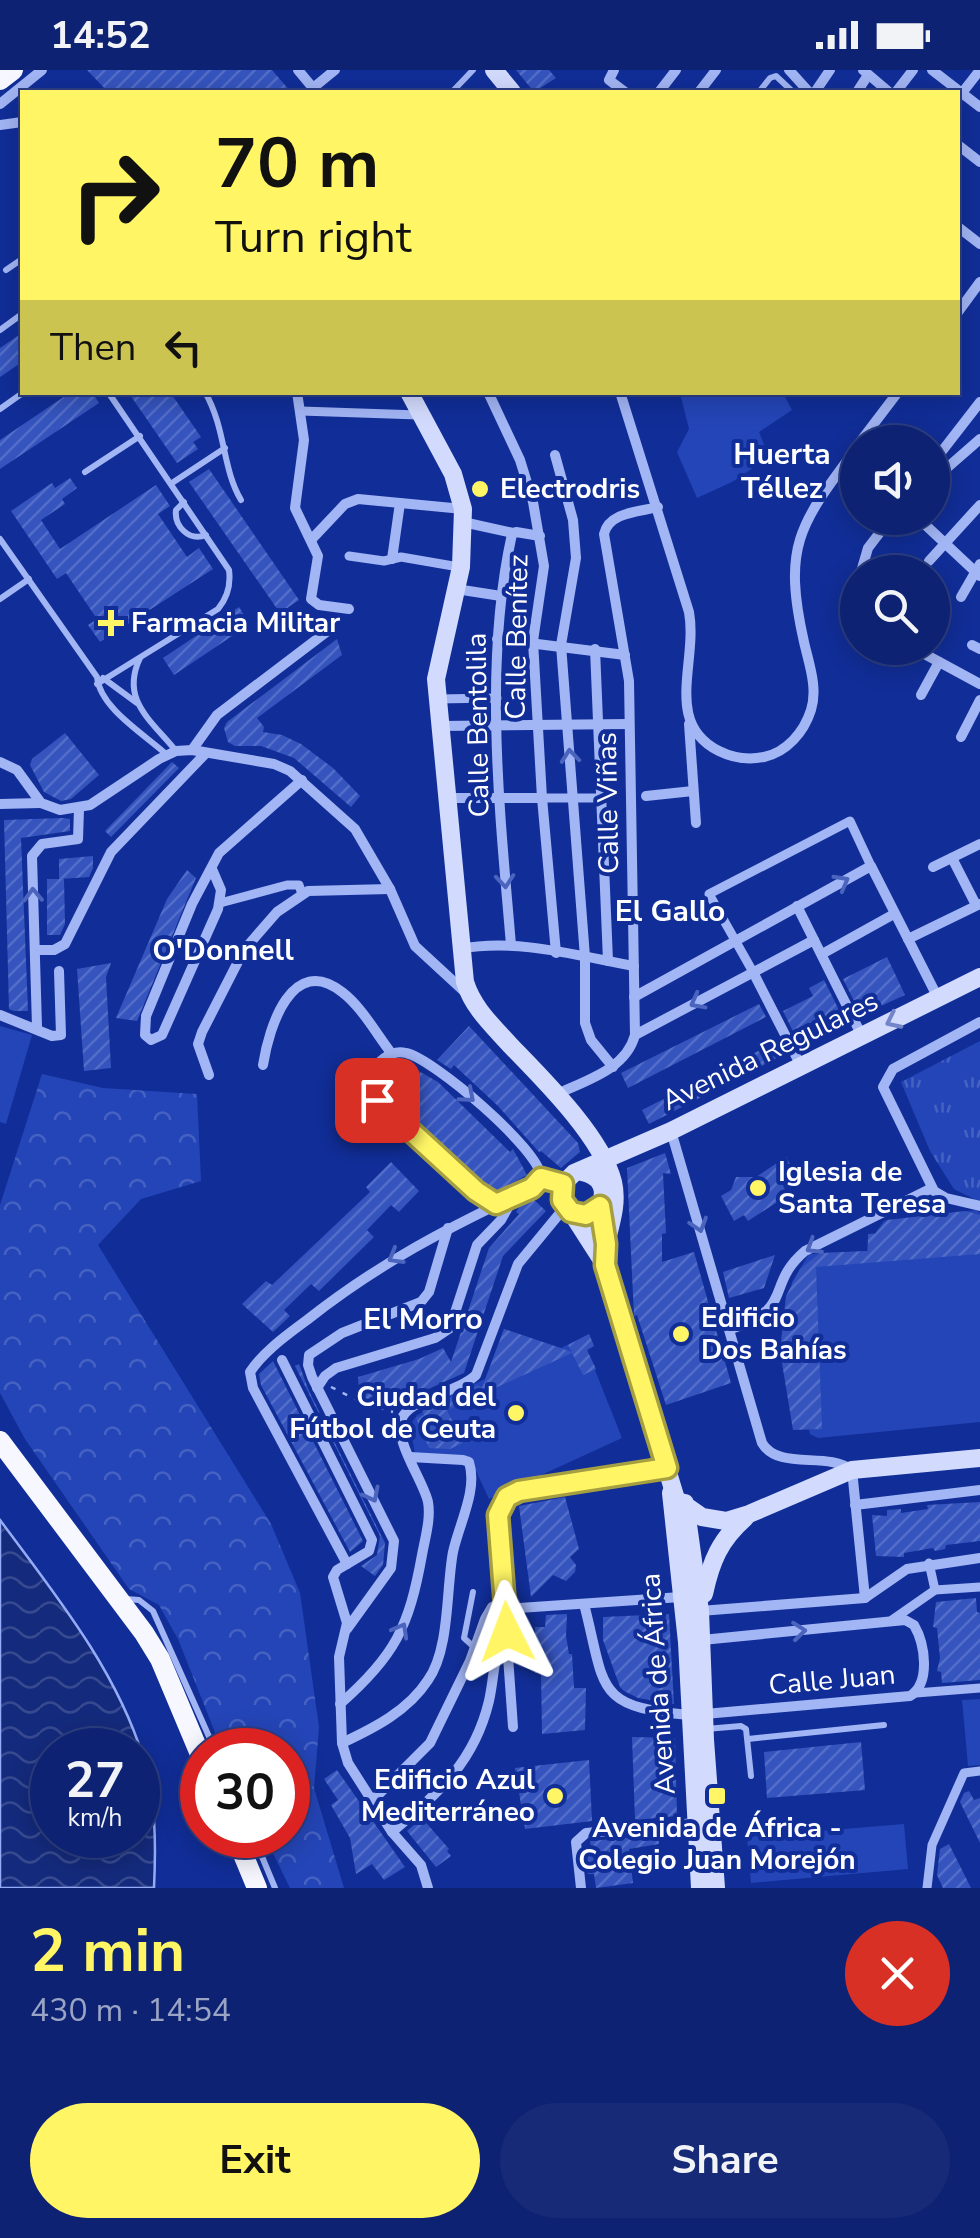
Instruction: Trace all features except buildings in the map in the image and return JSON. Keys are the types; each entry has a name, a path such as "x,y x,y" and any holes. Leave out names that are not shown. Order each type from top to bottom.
{"highway":[{"path":"12,89 13,70"},
{"path":"0,1440 160,1659 189,1728"},
{"path":"245,1858 257,1888"}],"main road":[{"path":"494,70 510,90"},
{"path":"412,395 453,474 463,515 461,567 438,663 437,698 460,949 468,994 482,1015 557,1094 608,1170 614,1215 606,1244"},
{"name":"Avenida Regulares","path":"582,1172 608,1170 671,1131 980,977"},
{"path":"582,1172 593,1156 592,1143"},
{"path":"602,1202 599,1180 582,1172 574,1173 561,1192 568,1209 586,1215 602,1202 608,1170"},
{"name":"Avenida de África","path":"602,1202 605,1265"},
{"name":"Avenida de África","path":"568,1209 605,1265 676,1499 688,1510 702,1640 695,1824 698,1888"},
{"path":"688,1510 714,1520 726,1520 852,1470 980,1458"},
{"name":"Avenida de África","path":"668,1473 681,1597 700,1719 716,1888"},
{"path":"700,1610 713,1558 732,1529 749,1514"}],"street":[{"path":"0,104 12,89 42,70"},
{"path":"298,70 310,90 335,70"},
{"path":"614,70 609,80 622,90"},
{"path":"661,90 676,70"},
{"path":"701,90 716,70"},
{"path":"789,70 810,90"},
{"path":"814,90 830,70"},
{"path":"894,90 913,70"},
{"path":"932,70 957,90"},
{"path":"980,70 962,94 980,108"},
{"path":"866,72 889,90"},
{"path":"960,147 980,162"},
{"path":"960,229 980,244"},
{"path":"960,309 980,282"},
{"path":"297,395 304,463 295,508 318,556 311,599 319,605 349,609"},
{"name":"Calle Benítez","path":"489,395 520,460 544,566 533,641 536,727 556,952"},
{"path":"621,395 691,624 685,710 690,723 696,822"},
{"path":"873,425 896,395"},
{"path":"950,441 980,402"},
{"path":"301,411 422,415"},
{"path":"950,464 980,439"},
{"path":"556,455 572,520 576,558 562,645 586,958 586,1032 612,1067"},
{"path":"690,723 714,749 746,758 778,752 802,730 814,692 794,596 796,552 806,521 840,470"},
{"path":"311,540 352,500 400,503 463,515 540,536"},
{"path":"392,559 400,503"},
{"path":"933,555 980,504"},
{"name":"Calle Viñas","path":"635,1035 625,655 604,534 613,519 658,508"},
{"name":"Calle Bentolila","path":"510,946 498,796 497,639 514,532"},
{"path":"936,535 978,570 961,597"},
{"path":"349,556 401,556 461,567"},
{"path":"456,589 501,596"},
{"path":"192,750 217,716 329,630"},
{"path":"497,639 625,655"},
{"path":"595,649 608,961"},
{"path":"921,695 937,665"},
{"path":"945,665 980,684"},
{"path":"437,698 497,698"},
{"path":"961,737 980,700"},
{"path":"439,726 629,724"},
{"path":"0,804 79,809 105,797 171,752 192,750 274,764 302,780 352,826 390,890 420,952 468,994"},
{"path":"35,950 54,950 65,944 116,846 206,754"},
{"path":"0,762 18,770 41,804"},
{"path":"212,869 221,890 220,903 157,1039 146,1038 146,1016 192,904 218,854 302,780"},
{"path":"646,796 692,791"},
{"path":"445,798 602,798"},
{"path":"37,1027 32,856 42,844 78,839 79,809"},
{"path":"801,1066 710,894 850,821 938,998"},
{"path":"932,867 980,844"},
{"path":"908,939 978,905 952,858"},
{"path":"634,997 872,866"},
{"path":"220,903 287,885 299,885 302,894"},
{"path":"209,1076 198,1044 227,982 256,933 276,912 302,894 390,890"},
{"path":"797,906 862,1036"},
{"path":"822,954 894,914"},
{"path":"557,1094 612,1067 632,1048 635,1035 814,940"},
{"path":"460,949 510,946 634,966"},
{"path":"0,1016 37,1027 52,1036 61,1035 59,971"},
{"path":"263,1065 276,1018 292,992 314,980 331,984 346,994 392,1054"},
{"path":"980,1022 893,1070 884,1082 883,1092 932,1188 942,1197 980,1206"},
{"path":"347,1564 253,1388 250,1372 291,1332 378,1266 532,1188 542,1172 512,1135 431,1064 406,1052 392,1054 374,1067 370,1076 377,1100 476,1191 496,1204"},
{"path":"671,1131 766,1449 784,1457 844,1463 852,1470 865,1598"},
{"path":"541,1178 563,1184"},
{"path":"731,1330 758,1321 769,1312 791,1263 805,1251 932,1188"},
{"path":"317,1382 336,1368 434,1338 450,1328 477,1244 501,1220 515,1196"},
{"path":"340,1704 381,1666 413,1605 428,1513 426,1496 400,1435 404,1416 410,1408 476,1376 518,1264 568,1209"},
{"path":"428,1888 421,1865 392,1832 348,1764 342,1743 339,1650 347,1630 391,1568 394,1541 308,1365 309,1355 327,1341 426,1297 448,1228"},
{"path":"282,1360 372,1540 369,1551 336,1570 333,1577 347,1630"},
{"path":"342,1743 384,1723 426,1684 437,1662 453,1553 466,1508 471,1468 462,1460 410,1457"},
{"path":"513,1727 498,1515 507,1497 519,1491 668,1473"},
{"path":"854,1505 980,1490"},
{"path":"700,1610 865,1598 907,1569 980,1558"},
{"path":"929,1564 935,1590"},
{"path":"890,1622 935,1590 980,1587"},
{"path":"374,1799 413,1763 437,1732 488,1613 506,1604 584,1604 681,1597"},
{"name":"Calle Juan","path":"584,1604 604,1684 615,1698 650,1712 700,1719 903,1698 916,1693 922,1678 922,1642 914,1625 904,1620 702,1640"},
{"path":"392,1832 446,1786 462,1766 487,1708 492,1664 507,1632"},
{"path":"916,1693 980,1688"},
{"path":"927,1888 932,1845 964,1772 980,1771"},
{"path":"581,1888 576,1842 580,1836 695,1824"}],"lane":[{"path":"454,90 473,70"},
{"path":"761,90 776,76 791,90"},
{"path":"6,270 20,260"},
{"path":"100,680 218,608 226,597 229,570 110,395"},
{"path":"207,395 218,417 233,484 241,500"},
{"path":"85,472 140,436"},
{"path":"172,483 226,448"},
{"path":"184,502 176,510 176,519 187,535 206,535"},
{"path":"0,538 100,680 115,709 171,752"},
{"path":"0,599 29,580"},
{"path":"140,658 132,676 132,691 171,752"},
{"path":"100,680 137,704"},
{"path":"472,1592 464,1638 475,1648"},
{"path":"119,1599 139,1600 153,1612 205,1728"},
{"path":"700,1719 746,1730 752,1776"},
{"path":"748,1739 884,1725"},
{"path":"263,1858 275,1888"}],"path":[{"path":"317,1382 404,1416"}],"green space":[{"path":"680,395 784,395 792,410 759,432 769,457 732,482 697,498 677,452 689,429"},
{"path":"0,1026 32,1035 6,1124 0,1122"},
{"path":"980,1041 980,1202 954,1189 930,1151 901,1082"},
{"path":"42,1074 103,1088 197,1094 201,1181 141,1199 98,1245 271,1524 300,1593 319,1727 314,1788 344,1888 290,1888 275,1858 310,1858 310,1728 213,1728 178,1639 159,1605 129,1589 25,1439 0,1393 0,1205"},
{"path":"976,1210 980,1213 980,1422 818,1438 810,1434 787,1346 792,1282 809,1254 867,1251 868,1234 875,1233 884,1221"},
{"name":"Ciudad del Fútbol de Ceuta","path":"504,1329 561,1348 589,1334 594,1346 587,1350 622,1438 489,1499 470,1458 415,1454 410,1425 417,1415 436,1406 435,1402 485,1379"},
{"path":"980,1699 980,1765 968,1766 962,1700"},
{"path":"904,1824 908,1869 751,1883 747,1837"}],"water":[{"path":"0,1520 82,1633 132,1728 30,1728 30,1858 155,1858 154,1888 0,1888"}],"place":[{"name":"Electrodris","path":"480,489"},
{"name":"Farmacia Militar","path":"111,623"},
{"name":"Iglesia de Santa Teresa","path":"758,1188"},
{"name":"Edificio Dos Bahías","path":"681,1334"},
{"name":"Ciudad del Fútbol de Ceuta","path":"516,1413"},
{"name":"Edificio Azul Mediterráneo","path":"555,1796"},
{"name":"Avenida de África - Colegio Juan Morejón","path":"717,1796"}],"district":[{"name":"Huerta Téllez","path":"782,471"},
{"name":"El Gallo","path":"670,911"},
{"name":"O'Donnell","path":"223,950"},
{"name":"El Morro","path":"423,1319"}],"route":[{"path":"377,1100 476,1191 496,1204 532,1188 541,1178 563,1184 562,1200 571,1212 586,1215 600,1206 605,1265 667,1468 519,1491 507,1497 498,1515 507,1632"}]}
